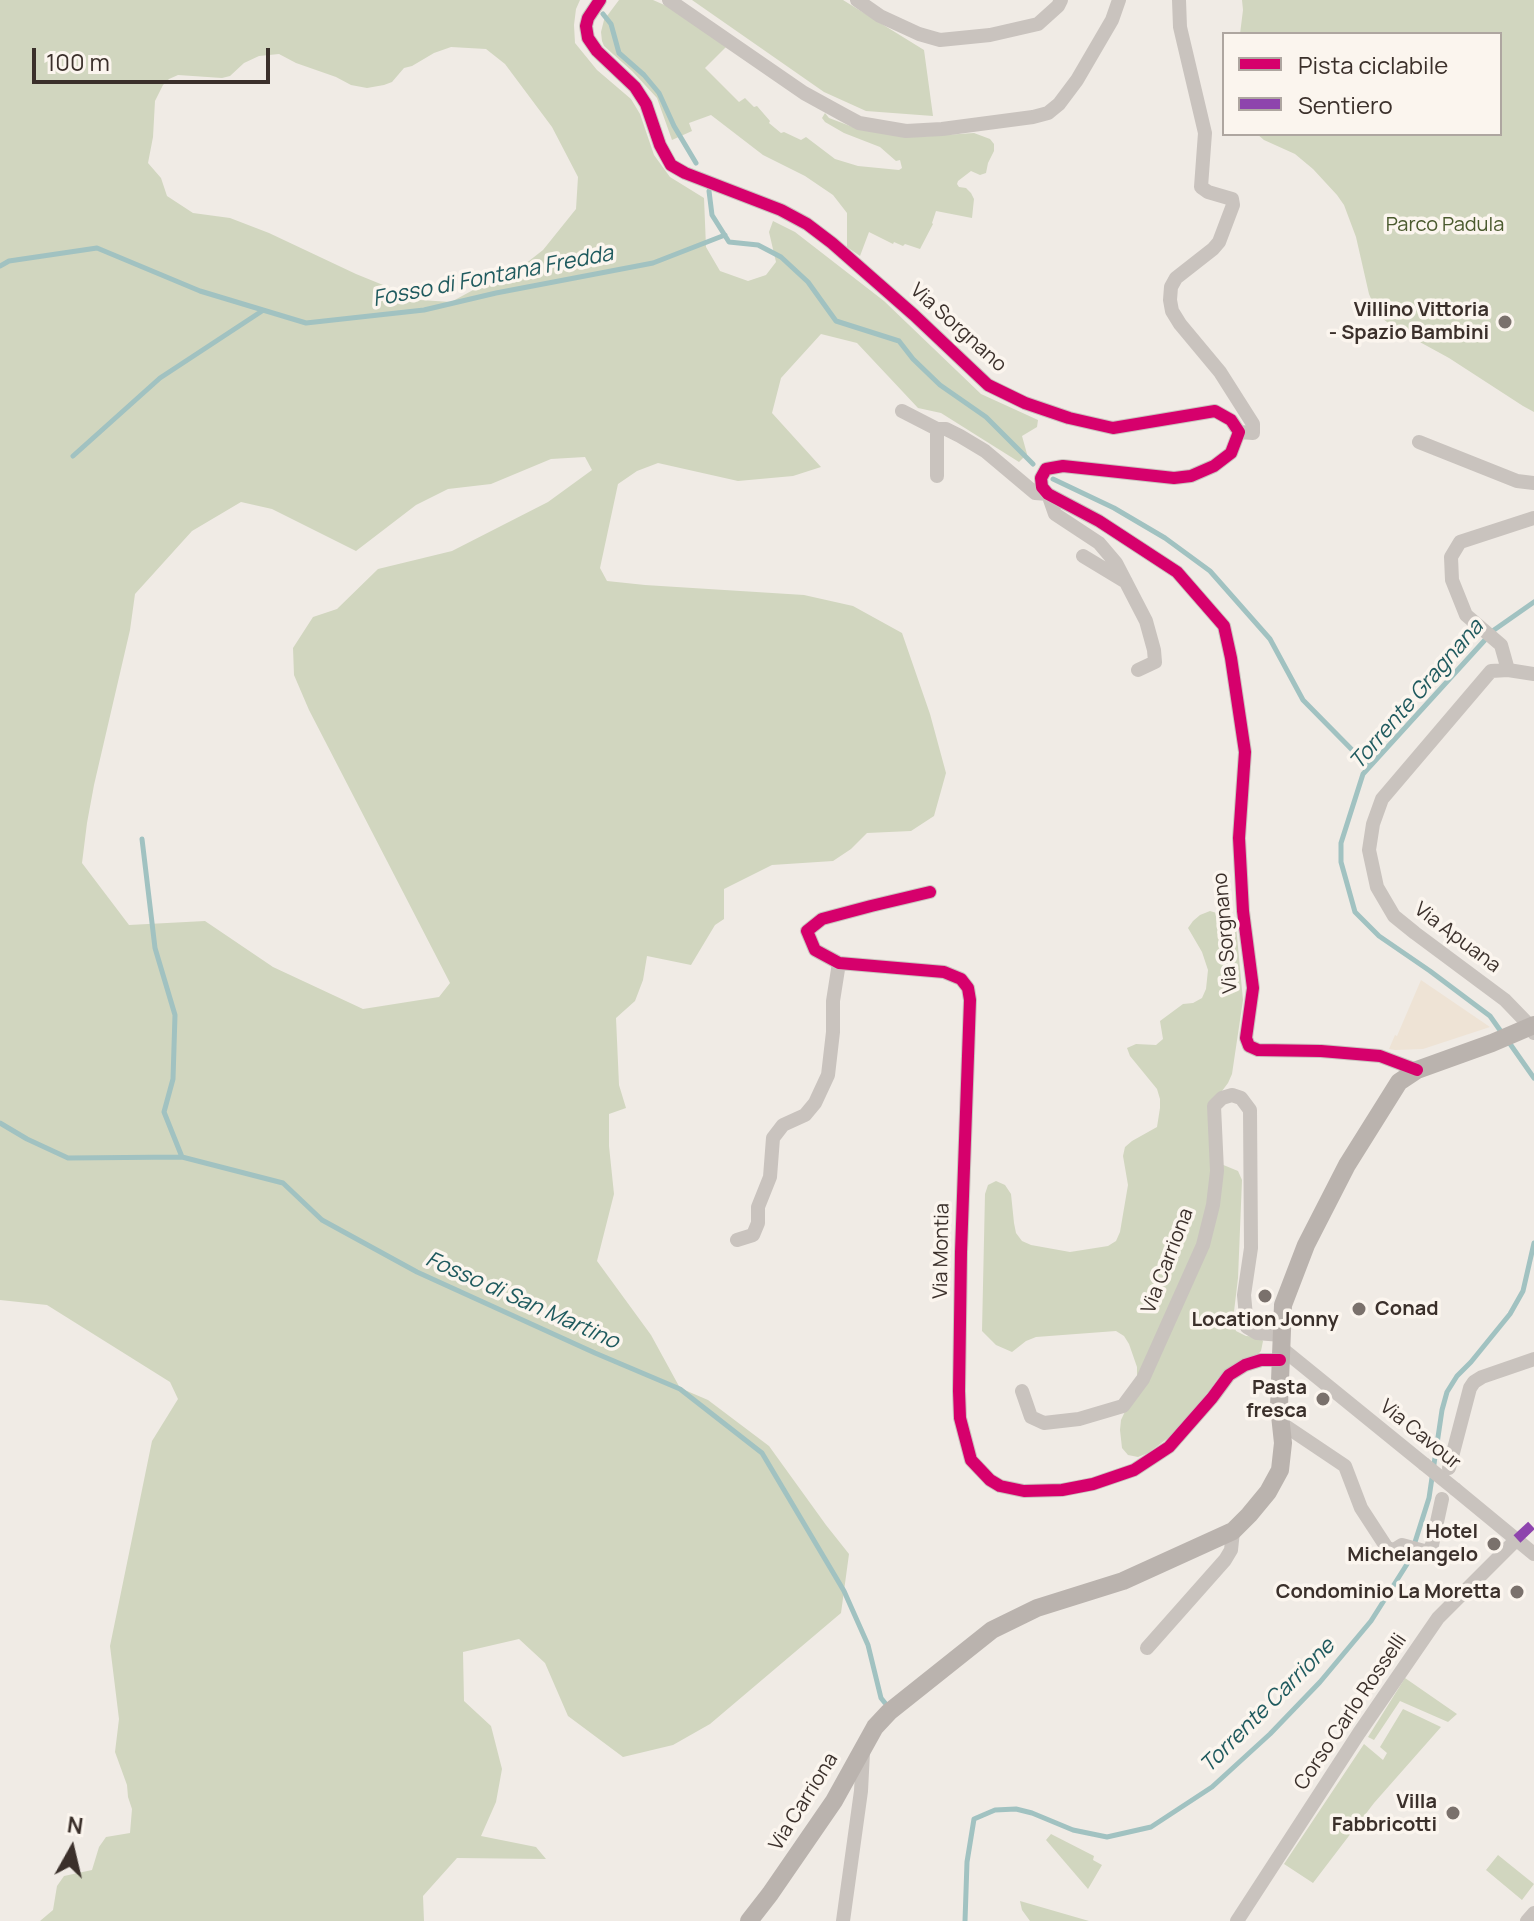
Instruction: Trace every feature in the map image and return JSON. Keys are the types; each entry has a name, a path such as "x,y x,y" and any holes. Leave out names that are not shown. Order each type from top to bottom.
{"main road":[{"name":"Via Carriona","path":"749,1921 834,1801 875,1727 889,1712 992,1630 1037,1608 1123,1581 1233,1531 1268,1492 1280,1470 1283,1443 1279,1406 1283,1305 1306,1245 1345,1167 1399,1082 1417,1070 1530,1027"}],"street":[{"name":"Via Sorgnano","path":"600,0 588,18 588,38 597,51 635,87 646,104 660,145 671,165 781,210 807,224 914,315 988,385 1025,403 1113,428 1215,411 1231,420 1239,432"},
{"path":"669,0 804,93 859,123 906,131 942,129 1048,113 1077,80 1112,20 1119,0"},
{"path":"857,0 880,16 940,40 990,35 1038,24 1061,0"},
{"path":"1138,670 1155,662 1154,650 1146,621 1127,583 1116,563 1099,543 1055,514 1041,478 1046,469 1063,466 1174,478 1191,476 1214,466 1231,453 1239,432 1253,433 1253,424 1220,372 1180,324 1170,300 1171,287 1176,278 1219,242 1233,205 1232,199 1201,187 1205,133 1180,27 1179,0"},
{"path":"902,411 937,429 946,429 985,451 1035,493 1045,490"},
{"path":"937,429 937,476"},
{"path":"1419,442 1517,481 1534,483"},
{"name":"Via Sorgnano","path":"1045,490 1177,572 1224,626 1245,752 1239,838 1243,911 1253,988 1246,1038 1249,1046 1258,1050 1380,1056 1417,1070"},
{"path":"1534,518 1460,542 1451,557 1452,580 1466,615 1501,645 1508,670 1534,674"},
{"path":"1083,556 1127,583"},
{"name":"Via Apuana","path":"1508,670 1491,671 1382,799 1373,824 1369,850 1377,887 1394,916 1505,1000 1530,1027"},
{"path":"737,1240 753,1235 758,1223 758,1207 770,1177 773,1138 783,1125 805,1115 815,1103 828,1075 839,963 815,950 807,931 822,919 930,892"},
{"name":"Via Montia","path":"839,963 944,972 961,979 968,988 960,1418 971,1460 990,1480 1000,1486 1024,1491 1062,1490 1093,1484 1134,1470 1169,1447 1229,1375 1280,1347"},
{"name":"Via Carriona","path":"1022,1391 1031,1417 1044,1423 1079,1419 1123,1406 1143,1379 1203,1245 1217,1171 1214,1106 1222,1098 1232,1095 1241,1098 1250,1110 1251,1248 1244,1295 1247,1327 1280,1347"},
{"name":"Via Cavour","path":"1280,1347 1534,1554"},
{"path":"1449,1468 1474,1382 1534,1359"},
{"path":"1281,1423 1345,1466 1361,1508 1387,1548 1394,1550 1402,1545 1430,1548 1442,1499"},
{"name":"Via Carriona","path":"1147,1648 1225,1560 1231,1550 1233,1531"},
{"name":"Corso Carlo Rosselli","path":"1237,1921 1438,1618 1517,1539"},
{"path":"843,1921 864,1748"},
{"path":"1527,1921 1534,1913"}],"green space":[{"path":"0,0 580,0 574,25 575,43 597,70 631,99 640,114 654,155 670,177 704,198 706,247 720,271 748,281 766,275 776,262 769,232 773,221 795,232 884,301 981,394 1038,420 1037,427 1022,436 1027,454 1019,462 941,413 918,408 857,343 821,334 781,378 772,413 821,467 793,476 738,481 658,463 637,471 618,484 600,568 607,581 804,595 853,606 902,633 930,714 946,773 934,816 911,831 867,833 833,861 772,865 724,889 724,919 715,925 691,965 647,956 635,1001 616,1018 619,1085 626,1108 609,1114 614,1194 597,1261 651,1335 680,1388 708,1400 769,1446 849,1554 841,1613 710,1724 673,1745 623,1757 568,1716 545,1663 519,1639 463,1652 464,1701 491,1726 502,1769 496,1802 481,1836 536,1847 546,1859 457,1858 423,1896 424,1921 40,1921 53,1910 57,1886 64,1876 92,1870 99,1847 106,1837 130,1833 132,1809 115,1752 119,1719 110,1646 152,1441 178,1399 170,1382 47,1305 0,1300","holes":["451,47 486,49 505,64 552,127 578,177 576,209 543,250 511,275 451,302 420,300 230,218 193,213 167,196 161,178 148,163 155,101 163,85 178,75 222,78 259,56 279,54 351,85 367,88 392,82 404,68","585,457 592,470 548,502 452,551 378,569 337,609 313,617 293,648 294,675 309,710 450,983 439,997 363,1009 273,967 205,921 129,925 82,863 87,823 130,630 135,594 192,531 241,502 272,509 356,551 416,505 448,489 491,484 551,459"]},
{"path":"619,0 653,0 669,7 726,47 705,68 739,102 745,98 754,107 757,106 781,133 801,140 806,137 835,159 858,166 902,168 900,160 896,161 880,147 825,122 822,118 825,113 829,118 858,129 916,137 974,133 990,139 994,151 986,173 980,175 971,171 957,184 966,188 974,199 972,218 936,211 920,249 893,244 869,232 860,256 847,247 847,213 833,195 805,176 763,155 711,115 689,123 692,131 672,140 657,98 602,41 604,20"},
{"path":"692,0 843,0 924,50 933,116 866,111 824,92"},
{"name":"Parco Padula","path":"1242,0 1534,0 1534,412 1378,315 1344,205 1313,169 1295,154 1259,136 1502,136 1502,32 1240,32"},
{"path":"1210,911 1236,926 1243,1000 1232,1074 1210,1107 1221,1164 1238,1171 1242,1180 1233,1320 1236,1331 1246,1336 1260,1337 1263,1341 1258,1354 1227,1369 1218,1378 1172,1435 1138,1457 1128,1455 1122,1448 1121,1420 1137,1386 1137,1367 1124,1336 1116,1331 1036,1337 1012,1352 996,1345 982,1331 985,1194 988,1185 996,1181 1005,1185 1011,1194 1016,1233 1022,1241 1031,1245 1070,1252 1108,1246 1116,1241 1128,1185 1123,1156 1125,1147 1157,1127 1160,1108 1157,1089 1127,1048 1136,1044 1156,1045 1163,1039 1160,1021 1183,1004 1202,998 1208,970 1188,928 1200,915"},
{"path":"1405,1678 1457,1714 1448,1722 1400,1701 1374,1740 1368,1737"},
{"path":"1403,1709 1441,1727 1374,1803 1313,1883 1284,1864 1364,1744 1383,1760 1387,1753 1380,1747"},
{"path":"1051,1834 1094,1856 1093,1860 1102,1865 1088,1889 1046,1840"},
{"path":"1498,1855 1534,1884 1522,1900 1486,1870"},
{"path":"1020,1901 1089,1921 1030,1921"}],"shaded area":[{"path":"1421,980 1490,1027 1423,1049 1389,1049"}],"waterway":[{"path":"603,14 611,24 619,53 659,93 696,163"},
{"path":"709,191 712,215 729,242 758,245 781,257 808,282 836,321 899,341 940,385 986,417 1033,464"},
{"name":"Fosso di Fontana Fredda","path":"0,266 9,261 97,248 200,291 306,323 424,310 653,263 725,235"},
{"name":"Fosso di Fontana Fredda","path":"73,456 160,378 262,311"},
{"path":"1053,479 1114,508 1165,538 1210,571 1270,639 1303,700 1369,767"},
{"name":"Torrente Gragnana","path":"1502,1033 1490,1016 1379,936 1355,912 1341,862 1341,843 1363,774 1494,630 1534,602"},
{"path":"142,839 155,948 175,1015 173,1079 164,1112 182,1157"},
{"name":"Torrente Gragnana","path":"1508,1041 1534,1078"},
{"name":"Fosso di San Martino","path":"0,1123 68,1158 182,1157 283,1183 322,1220 417,1272 680,1389 762,1453 844,1591 868,1645 881,1698 885,1703"},
{"name":"Torrente Carrione","path":"965,1921 967,1862 974,1819 995,1810 1016,1809 1073,1830 1107,1837 1151,1827 1212,1787 1270,1734 1320,1682 1371,1621 1409,1561 1429,1498 1447,1392 1510,1314 1523,1291 1534,1243"}],"marked path":[{"path":"1517,1539 1534,1523"}],"cycle path":[{"path":"600,0 588,18 588,38 597,51 635,87 646,104 660,145 671,165 781,210 807,224 914,315 988,385 1025,403 1069,418 1113,428 1215,411 1231,420 1239,432 1231,453 1214,466 1191,476 1174,478 1063,466 1046,469 1041,478 1042,487 1048,494 1099,521 1177,572 1224,626 1245,752 1239,838 1243,911 1253,988 1246,1038 1249,1046 1258,1050 1380,1056 1417,1070"},
{"path":"930,892 822,919 807,931 815,950 839,963 944,972 961,979 968,988 959,1391 960,1418 971,1460 1000,1486 1024,1491 1062,1490 1093,1484 1134,1470 1169,1447 1229,1375 1261,1360 1280,1360"}],"place":[{"name":"Villino Vittoria - Spazio Bambini","path":"1505,322"},
{"name":"Location Jonny","path":"1265,1296"},
{"name":"Conad","path":"1359,1309"},
{"name":"Pasta fresca","path":"1323,1399"},
{"name":"Hotel Michelangelo","path":"1494,1544"},
{"name":"Condominio La Moretta","path":"1517,1592"},
{"name":"Villa Fabbricotti","path":"1453,1813"}]}
